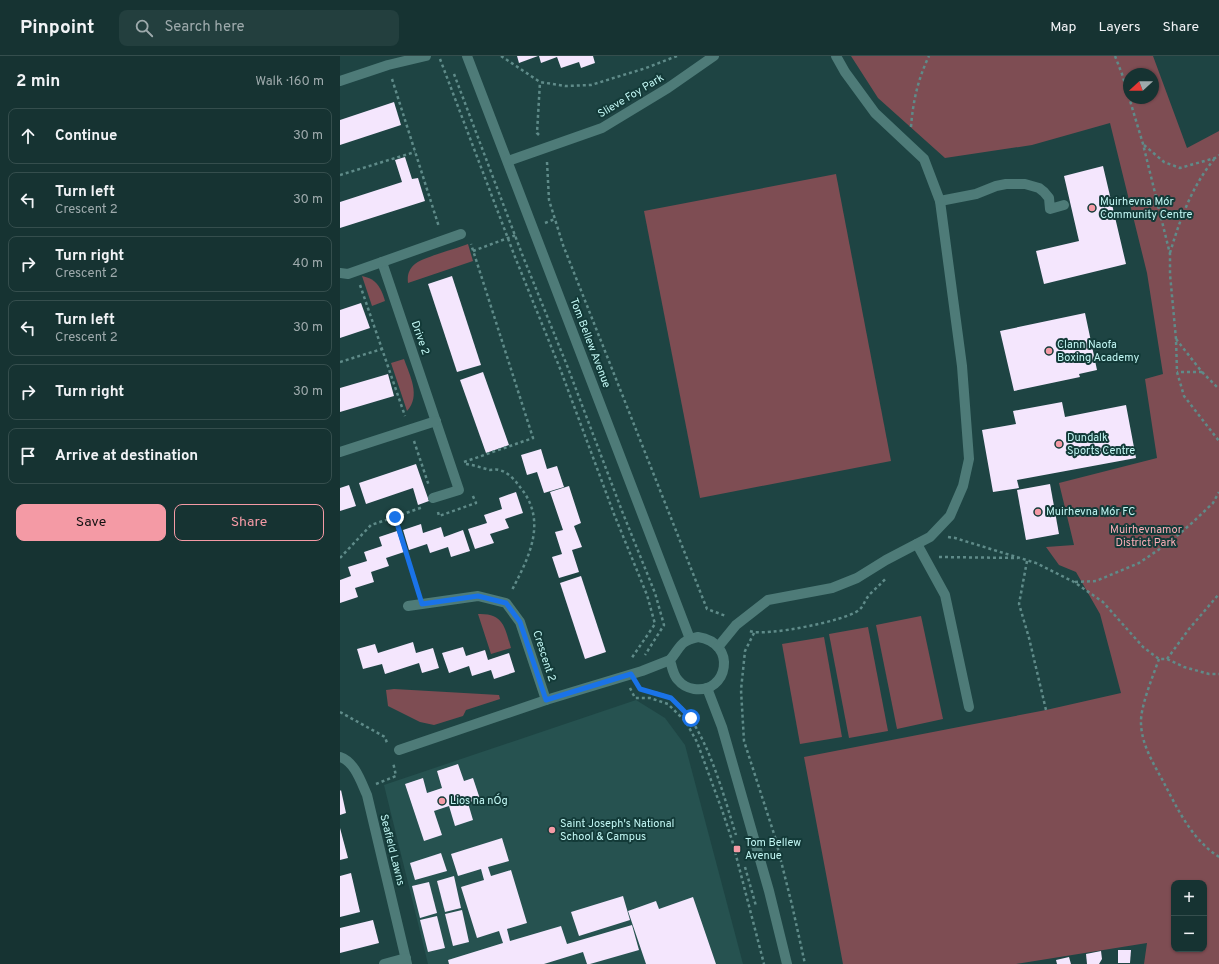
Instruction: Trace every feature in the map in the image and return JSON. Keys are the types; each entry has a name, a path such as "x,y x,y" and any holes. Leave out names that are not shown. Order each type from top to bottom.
{"street":[{"path":"340,81 388,65 426,56"},
{"name":"Tom Bellew Avenue","path":"467,56 690,639"},
{"name":"Slieve Foy Park","path":"508,160 602,128 668,88 714,56"},
{"path":"718,647 736,625 768,600 832,588 857,578 886,560 930,537 950,516 963,486 968,459 962,366 940,201 924,159 875,113 845,72 836,56"},
{"path":"940,201 976,194 996,186 1016,184 1039,188 1049,198 1050,209 1064,205"},
{"path":"340,273 348,274 461,234"},
{"name":"Drive 2","path":"382,262 459,490 434,498"},
{"path":"340,452 436,421"},
{"path":"917,544 945,595 969,707"},
{"path":"408,606 478,596 506,603"},
{"name":"Crescent 2","path":"506,603 520,622 546,700"},
{"path":"698,637 712,642 723,654 723,671 720,678 707,688 699,690 691,689 678,680 674,673 670,660 682,643 690,639 698,637"},
{"name":"Crescent 2","path":"399,750 670,660"},
{"path":"707,688 722,726 767,884 787,964"},
{"name":"Seafield Lawns","path":"340,757 344,758 357,772 364,790 407,961 384,964"}],"path":[{"path":"439,56 508,238 561,371 614,514 647,595 655,624 624,668 626,674 640,689 671,698 691,718 705,746 738,839"},
{"path":"501,56 540,82 566,86 591,85 677,56"},
{"path":"910,133 913,105 918,81 929,56"},
{"path":"1115,56 1122,74 1143,144 1170,254 1172,310 1176,339 1177,372 1184,396 1219,441"},
{"path":"388,65 443,240"},
{"path":"454,74 515,235 655,593 664,625 628,675 632,693 635,698 650,698 668,704 686,722 697,742 732,840 764,964"},
{"path":"540,82 537,133 546,148 549,200 563,245 706,609 726,616 736,625 754,633 772,632 839,619 859,610 868,596 892,572"},
{"path":"1143,144 1164,162 1180,168 1215,158"},
{"path":"340,175 415,152"},
{"path":"1170,254 1177,229 1193,190 1204,171 1219,155"},
{"path":"473,251 555,219"},
{"path":"461,234 470,242 532,438 461,463 491,470 499,470 514,478 525,492 532,507 534,527 532,545 528,560 506,603"},
{"path":"340,558 371,525 435,503 356,271"},
{"path":"1176,339 1202,372 1219,390"},
{"path":"340,362 382,349"},
{"path":"1177,372 1202,372"},
{"path":"1074,582 1096,580 1139,564 1170,542 1193,522 1213,503 1219,492"},
{"path":"395,517 422,604"},
{"path":"930,537 955,538 1036,563 1074,582 1103,602 1143,647 1159,659 1168,659 1184,667 1208,674 1219,674"},
{"path":"925,558 1018,558"},
{"path":"1027,561 1019,604 1029,638 1046,710"},
{"path":"1168,659 1189,629 1219,594"},
{"path":"754,633 745,651 741,690 744,741 775,837 805,964"},
{"path":"1159,659 1144,704 1141,722 1143,739 1182,818 1211,852 1219,857"},
{"path":"340,712 386,737 388,744"},
{"path":"364,790 396,776 392,758 399,750"},
{"path":"745,866 757,909"}],"shaded area":[{"name":"Saint Joseph's National School & Campus","path":"636,700 665,718 685,745 743,964 428,964 384,785"}],"green space":[{"name":"Muirhevnamor District Park","path":"851,56 1153,56 1157,68 1123,68 1123,104 1159,104 1159,72 1187,148 1219,131 1219,964 1144,964 1147,943 1016,964 843,964 804,757 1046,710 1121,693 1100,614 1076,572 1059,565 1046,547 1074,545 1059,483 1157,458 1145,379 1163,374 1147,273 1110,123 1032,145 945,158 878,98"},
{"path":"836,174 891,461 700,498 644,211"},
{"path":"468,244 473,261 408,283 408,275 410,270 419,262"},
{"path":"362,276 371,279 378,285 385,301 372,306"},
{"path":"404,359 414,392 411,405 407,411 391,363"},
{"path":"478,614 493,616 502,623 511,648 491,654"},
{"path":"921,616 943,719 897,729 876,625"},
{"path":"868,627 888,731 849,738 829,634"},
{"path":"824,637 842,737 800,744 782,644"},
{"path":"394,689 499,695 500,699 466,710 463,716 434,725 420,722 388,706 386,690"}],"building":[{"path":"517,56 538,56 519,63"},
{"path":"539,56 593,56 595,63 581,68 579,62 561,68 557,57 541,63"},
{"path":"394,102 401,125 340,145 340,120"},
{"path":"405,157 412,179 418,178 425,201 340,228 340,202 402,182 395,160"},
{"name":"Muirhevna Mór Community Centre","path":"1103,166 1126,264 1044,284 1036,251 1079,241 1064,176"},
{"path":"452,276 481,365 457,372 428,284"},
{"path":"361,303 370,328 340,338 340,310"},
{"name":"Clann Naofa Boxing Academy","path":"1085,313 1097,370 1079,374 1080,377 1014,391 1000,331"},
{"path":"483,372 509,445 486,453 460,380"},
{"path":"388,374 394,396 340,412 340,388"},
{"name":"Dundalk Sports Centre","path":"1062,402 1065,417 1126,405 1136,458 1017,480 1019,488 993,492 982,430 1016,424 1013,411"},
{"path":"541,449 547,469 557,466 564,487 544,493 537,472 527,475 521,455"},
{"path":"416,464 429,501 418,505 413,488 366,504 359,483"},
{"name":"Muirhevna Mór FC","path":"1050,484 1059,534 1026,540 1017,490"},
{"path":"349,485 356,506 340,511 340,488"},
{"path":"569,486 581,523 574,526 582,547 572,550 579,572 559,578 552,557 562,554 555,532 563,530 550,492"},
{"path":"516,492 523,513 505,519 509,528 490,534 494,543 475,549 468,529 487,523 484,515 502,509 499,498"},
{"path":"421,524 423,533 441,527 444,537 463,530 470,551 451,557 448,547 430,553 427,544 409,550 403,530"},
{"path":"397,531 404,552 386,558 389,566 371,572 374,582 355,588 358,597 340,603 340,580 351,576 348,567 367,561 364,552 382,546 379,537"},
{"path":"581,576 606,652 585,659 560,583"},
{"path":"413,642 416,653 433,648 439,668 422,673 419,663 385,674 382,664 363,669 357,649 375,644 378,653"},
{"path":"463,647 466,656 485,650 488,660 509,653 515,672 494,679 491,670 472,676 469,666 449,673 442,653"},
{"name":"Lios na nÓg","path":"458,764 464,781 473,778 480,799 468,803 473,820 455,826 449,806 434,811 442,835 424,841 405,784 423,778 427,793 442,788 437,771"},
{"path":"341,790 346,813 340,815 340,791"},
{"path":"340,828 348,858 340,860"},
{"path":"502,838 509,861 488,867 491,876 511,870 527,923 507,929 510,941 561,926 567,944 632,925 639,950 590,964 587,964 583,952 544,964 449,964 448,960 503,943 499,931 477,938 461,887 484,880 481,869 458,876 451,854"},
{"path":"441,853 447,871 415,880 410,863"},
{"path":"351,873 360,912 340,917 340,876"},
{"path":"454,876 461,908 445,912 437,881"},
{"path":"429,882 437,913 420,918 412,886"},
{"path":"623,896 630,920 579,936 571,912"},
{"path":"693,897 716,964 646,964 628,911 656,901 659,909"},
{"path":"462,910 469,942 453,946 445,914"},
{"path":"437,916 445,948 428,952 420,920"},
{"path":"373,920 379,943 340,953 340,928"},
{"path":"1118,950 1131,950 1130,963 1118,963"},
{"path":"1101,951 1102,959 1099,964 1087,964 1086,954"},
{"path":"1069,957 1071,964 1057,964 1056,960"}],"place":[{"name":"Muirhevna Mór Community Centre","path":"1092,208"},
{"name":"Clann Naofa Boxing Academy","path":"1049,351"},
{"name":"Dundalk Sports Centre","path":"1059,444"},
{"name":"Muirhevna Mór FC","path":"1038,512"},
{"name":"Lios na nÓg","path":"442,801"},
{"name":"Saint Joseph's National School & Campus","path":"552,830"},
{"name":"Tom Bellew Avenue","path":"737,849"}],"route":[{"path":"395,517 422,604 478,596 506,603 520,622 546,700 631,674 640,689 671,698 691,718"}]}
